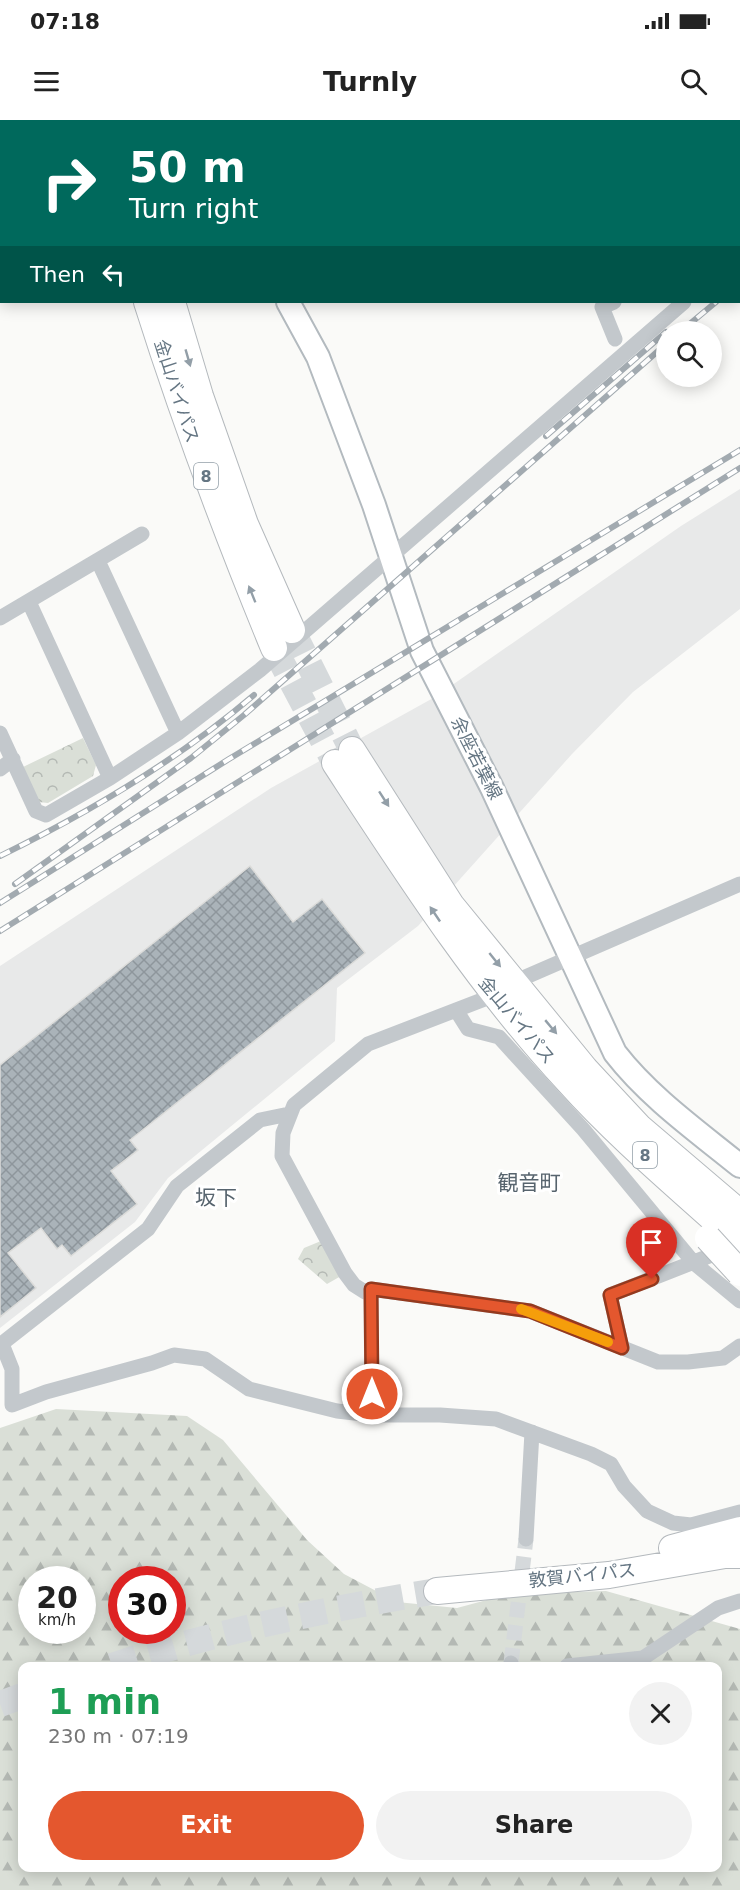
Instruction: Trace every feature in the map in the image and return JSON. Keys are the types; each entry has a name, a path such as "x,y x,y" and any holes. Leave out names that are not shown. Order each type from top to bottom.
{"highway":[{"name":"金山バイパス","path":"147,303 179,402 222,522 283,639 200,396 172,303"},
{"name":"金山バイパス","path":"344,757 451,904 504,988 568,1082 733,1228"},
{"name":"金山バイパス","path":"504,988 585,1070 733,1228"},
{"path":"733,1228 740,1273"},
{"name":"敦賀バイパス","path":"736,1556 609,1575 448,1589 656,1552 740,1530"}],"main road":[{"name":"余座若葉線","path":"289,303 318,357 392,556 422,651 492,788 615,1053 628,1069 678,1115 740,1166"}],"street":[{"path":"612,303 602,307 615,339"},
{"path":"0,733 6,764 36,811 46,814 110,778 178,733 260,670 683,303"},
{"path":"0,618 142,534"},
{"path":"98,561 178,733"},
{"path":"28,602 110,778"},
{"path":"740,884 456,1010 368,1044 316,1086 289,1114 281,1142 285,1165 345,1273 354,1285 365,1292 371,1289 530,1311 658,1362 688,1362 723,1358 740,1346"},
{"path":"456,1010 468,1029 499,1037 583,1129 694,1263 740,1301"},
{"path":"289,1114 260,1120 177,1186 148,1229 1,1345 12,1369 12,1405 46,1392 152,1363 174,1354 205,1359 249,1389 337,1411 372,1415 440,1415 496,1419 611,1464 624,1486 648,1511 673,1523 691,1525 740,1512"},
{"path":"622,1348 610,1295 694,1263 733,1228"},
{"path":"371,1289 372,1415"},
{"path":"526,1539 532,1432"},
{"path":"605,1662 643,1658 718,1608 740,1601"}],"shaded area":[{"path":"740,489 740,609 633,692 572,754 418,926 337,988 335,1041 168,1178 135,1222 0,1328 0,966 271,788 435,697 681,526"}],"green space":[{"path":"83,738 96,765 93,776 48,803 39,802 23,767"},
{"path":"321,1241 341,1276 327,1284 298,1259 304,1248"},
{"path":"56,1409 187,1416 223,1440 307,1540 344,1574 397,1602 457,1608 509,1594 606,1591 740,1629 740,1890 0,1890 0,1428"}],"building":[{"path":"250,866 293,922 322,899 365,953 130,1140 138,1150 111,1171 137,1204 71,1256 62,1245 57,1249 41,1228 8,1253 36,1288 0,1317 0,1065"}],"tunnel":[{"path":"292,630 352,750"},
{"path":"274,648 335,763"},
{"path":"511,1662 526,1539"},
{"path":"124,1662 273,1622 437,1591"},
{"path":"0,1704 18,1697"}],"railway":[{"path":"693,321 715,303"},
{"path":"546,436 656,341"},
{"path":"15,884 191,758 244,715 656,353"},
{"path":"0,903 229,759 740,450"},
{"path":"0,931 740,468"},
{"path":"0,856 100,803 164,763 254,695"}],"slow traffic":[{"path":"521,1309 608,1342"}],"district":[{"name":"観音町","path":"529,1183"},
{"name":"坂下","path":"216,1198"}],"route":[{"path":"372,1394 371,1289 530,1311 622,1348 610,1295 652,1279"}]}
